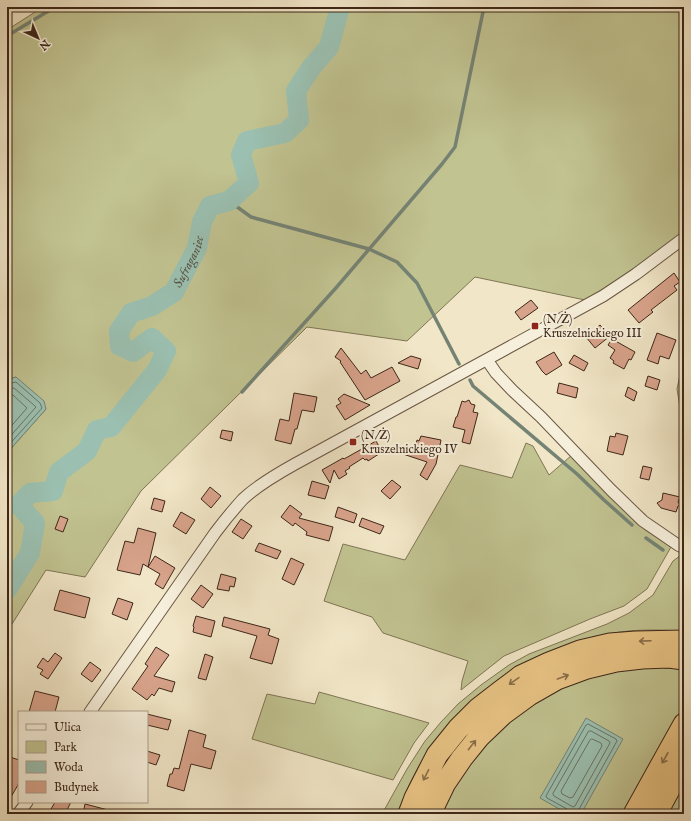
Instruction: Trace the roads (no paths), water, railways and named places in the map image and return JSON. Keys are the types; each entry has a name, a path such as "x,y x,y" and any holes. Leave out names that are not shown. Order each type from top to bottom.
{"highway":[{"path":"409,814 415,798 437,755 445,745 458,729 479,708 500,690 521,676 548,663 580,651 610,644 684,641"},
{"path":"430,814 445,783 479,737 503,714 529,695 557,679 587,668 616,661 669,657 684,659"},
{"path":"634,814 684,724"},
{"path":"656,814 684,762"}],"street":[{"path":"91,711 215,533 234,508 254,490 282,471 603,296 636,274 684,238"},
{"path":"487,360 508,386 541,417 643,521 684,548"},
{"path":"18,814 26,803"}],"water":[{"path":"16,377 44,401 46,409 7,453 7,380"},
{"path":"586,718 623,739 581,814 568,814 540,798"}],"waterway":[{"path":"7,36 55,7"},
{"name":"Sufraganiec","path":"7,590 30,553 35,523 19,505 30,493 53,491 59,472 87,451 97,430 111,427 157,370 166,351 152,338 133,352 120,346 119,331 131,313 152,306 174,292 197,248 202,222 210,206 229,201 249,183 241,155 247,141 285,133 299,120 296,91 311,68 329,47 340,7"},
{"path":"242,392 335,289 455,147 484,7"},
{"path":"229,201 251,217 369,249 397,262 417,283 459,364"},
{"path":"470,380 473,386 577,474 632,525"},
{"path":"646,538 663,550"}],"place":[{"name":"(N/Ż) Kruszelnickiego III","path":"535,326"},
{"name":"(N/Ż) Kruszelnickiego IV","path":"353,442"}]}
